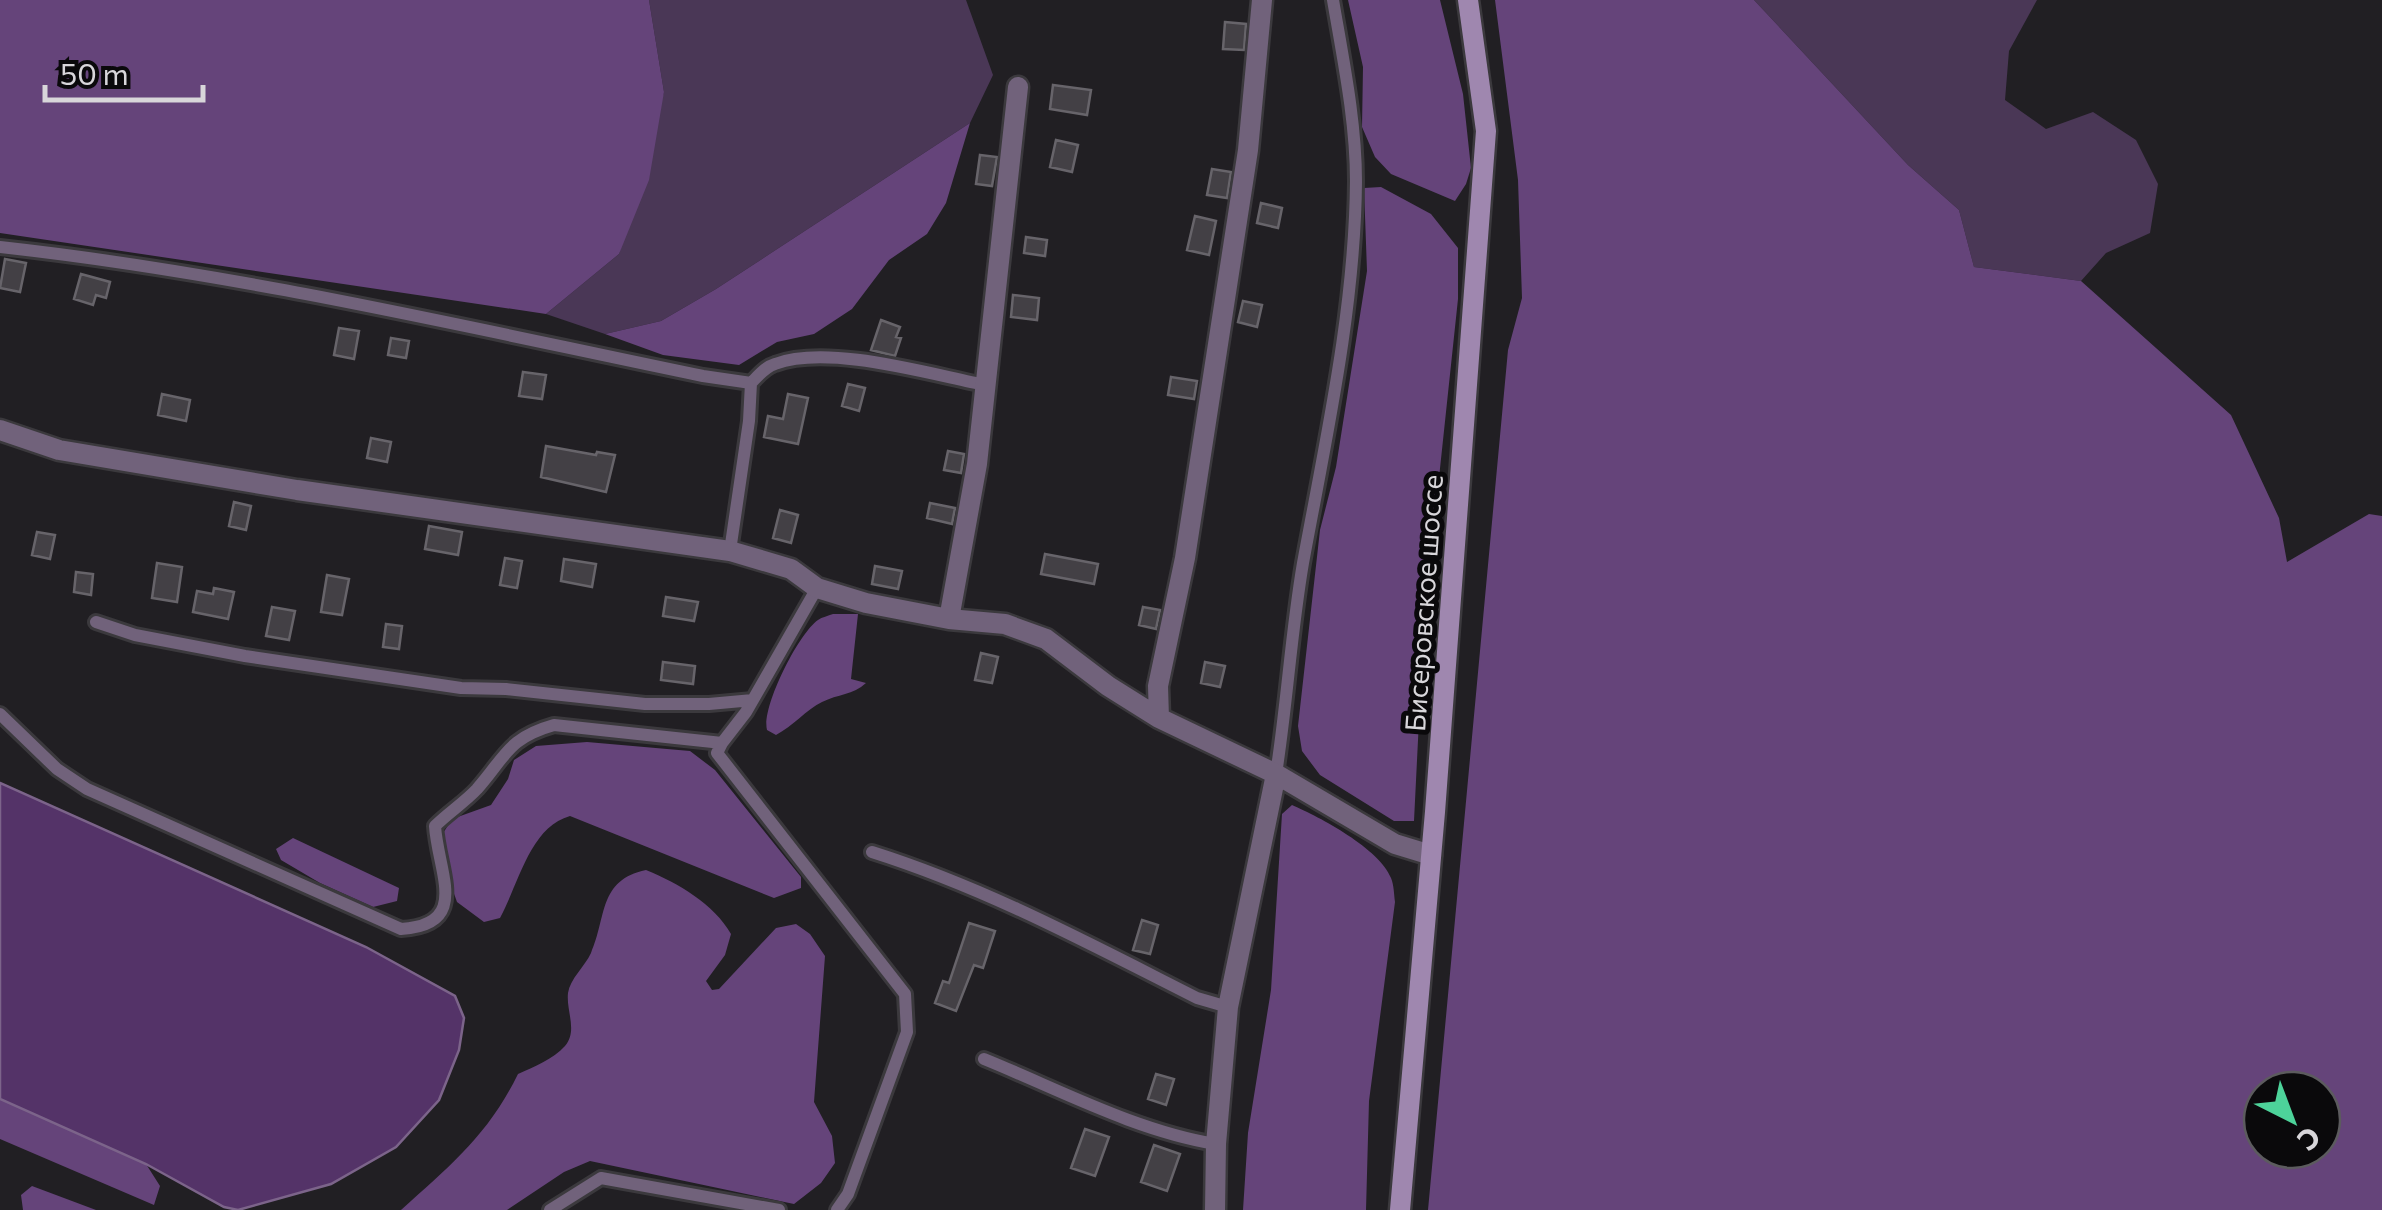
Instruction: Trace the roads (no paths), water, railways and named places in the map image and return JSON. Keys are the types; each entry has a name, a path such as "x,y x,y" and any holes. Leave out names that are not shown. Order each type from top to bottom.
{"main road":[{"name":"Бисеровское шоссе","path":"1400,1210 1486,132 1468,0"}],"street":[{"path":"1159,718 1158,686 1185,558 1248,150 1262,0"},
{"path":"949,619 977,464 1018,87"},
{"path":"0,430 59,450 260,484 730,552 791,569 817,588 866,603 949,619 1004,624 1046,639 1159,718 1276,774 1395,844 1431,855"},
{"path":"1215,1210 1216,1144 1228,1007 1276,774"}],"lane":[{"path":"1276,774 1302,568 1321,477 1352,264 1356,178 1334,0"},
{"path":"0,247 78,256 361,305 750,383"},
{"path":"730,552 749,421 750,383 770,365 795,358 850,358 986,385"},
{"path":"817,588 718,753 905,994 907,1032 848,1194 837,1210"},
{"path":"96,622 135,634 245,656 461,688 506,688 645,704 752,700"},
{"path":"0,714 57,769 88,789 402,929 425,928 441,916 446,895 435,826 474,792 498,758 528,732 554,725 722,742"},
{"path":"872,852 933,871 1010,904 1197,998 1228,1007"},
{"path":"984,1059 1186,1139 1216,1144"},
{"path":"550,1210 601,1178 779,1210"}]}
